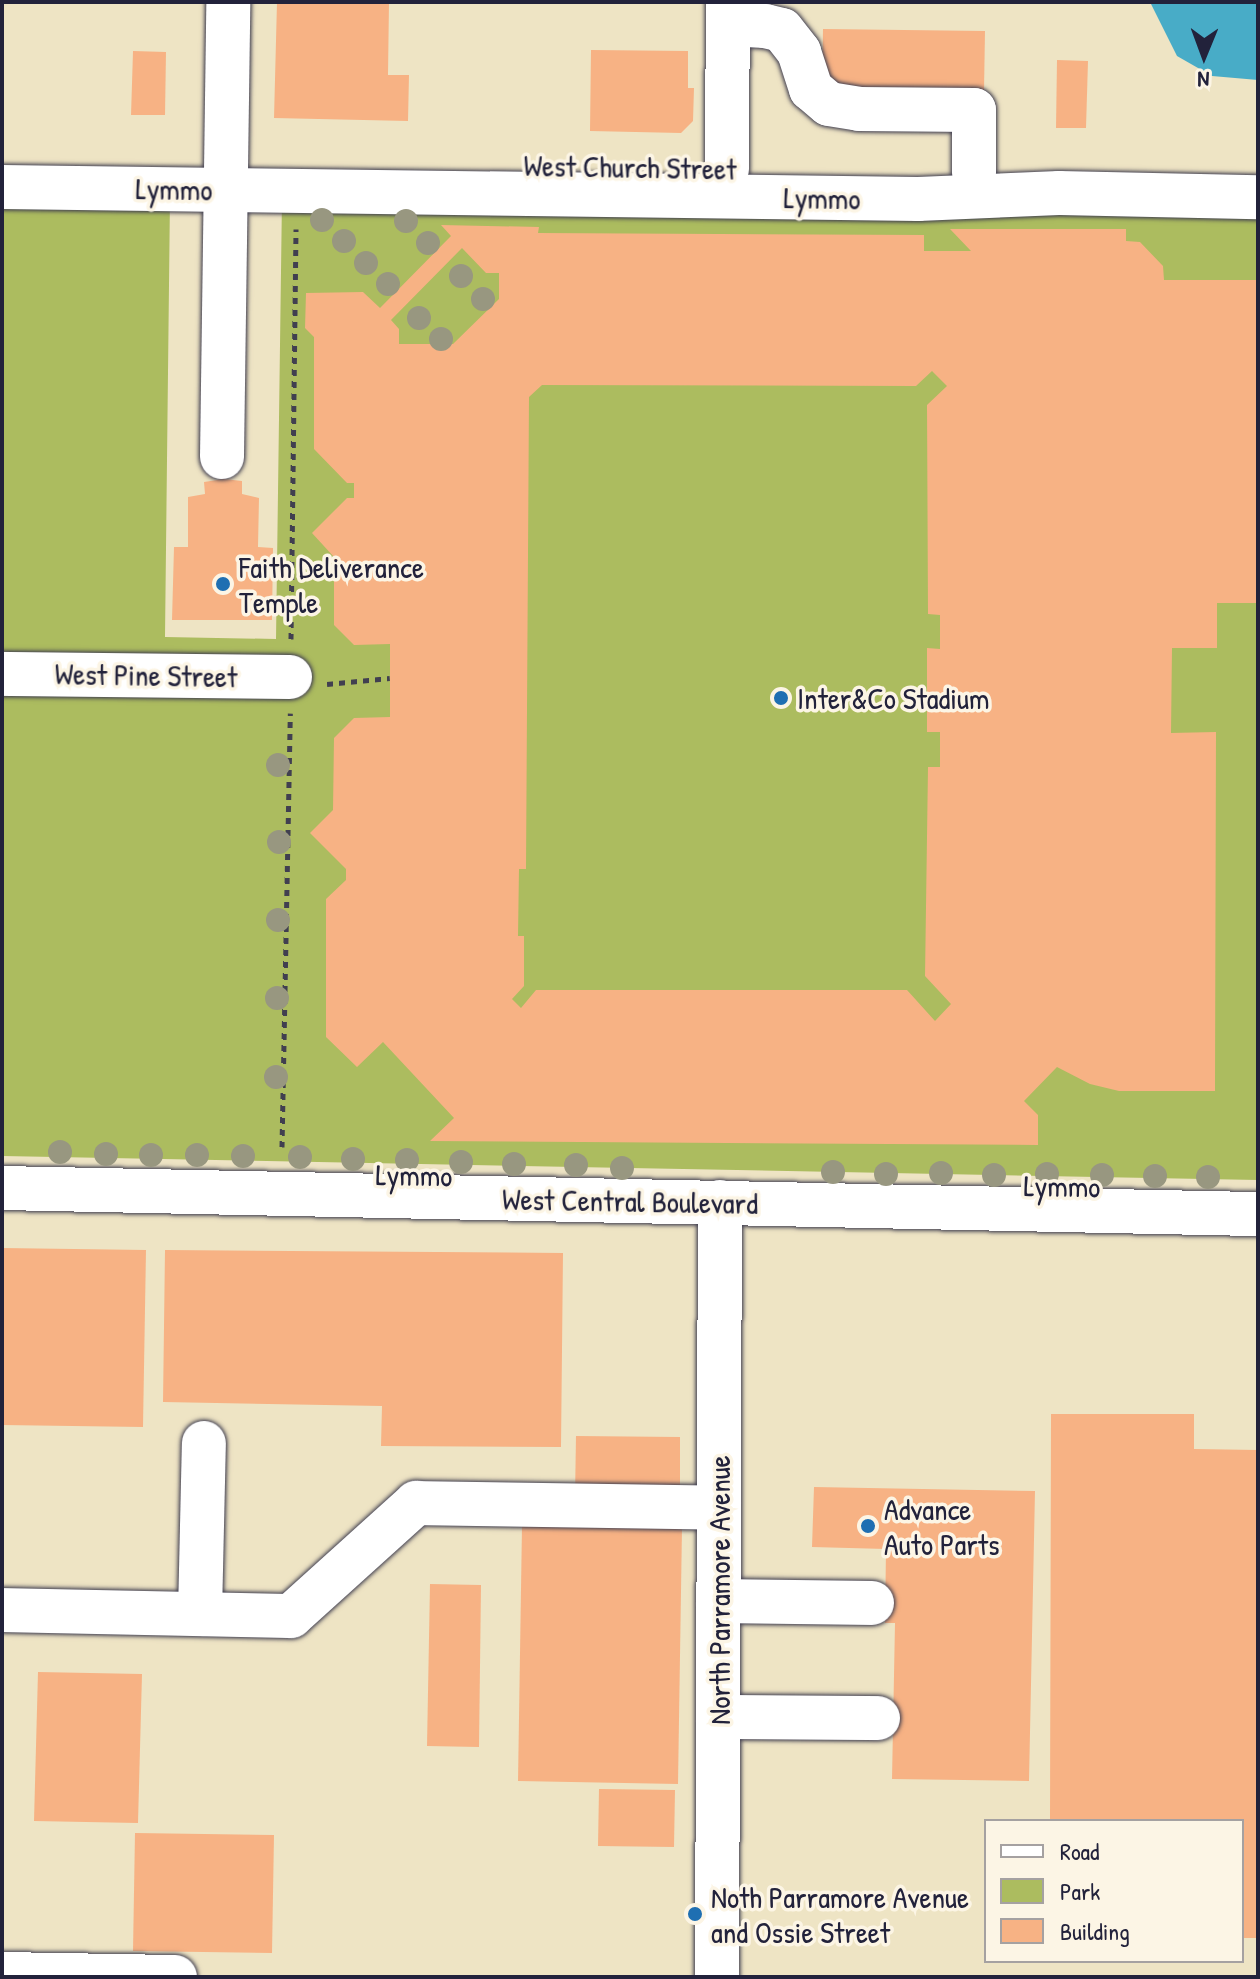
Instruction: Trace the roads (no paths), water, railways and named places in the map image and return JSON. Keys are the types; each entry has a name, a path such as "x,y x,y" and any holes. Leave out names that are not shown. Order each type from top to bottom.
{"street":[{"path":"222,457 228,2"},
{"path":"727,169 728,13 782,30 799,52 811,89 829,104 859,109 974,110 974,173"},
{"name":"West Church Street","path":"2,160 227,176 727,169 1258,178"},
{"name":"Lymmo","path":"2,187 227,176 918,199 1059,193 1258,197"},
{"name":"West Pine Street","path":"2,674 305,681"},
{"name":"Lymmo","path":"2,1167 1258,1188"},
{"name":"West Central Boulevard","path":"2,1188 1258,1214"},
{"name":"North Parramore Avenue","path":"717,1977 720,1202"},
{"path":"200,1614 204,1443"},
{"path":"2,1610 291,1616 416,1503 719,1508"},
{"path":"718,1601 872,1603"},
{"path":"718,1717 878,1718"},
{"path":"2,1974 175,1977"}],"water":[{"path":"1150,2 1258,2 1258,80 1212,76 1177,56"}],"place":[{"name":"Faith Deliverance Temple","path":"223,584"},
{"name":"Inter&Co Stadium","path":"781,698"},
{"name":"Advance Auto Parts","path":"868,1526"},
{"name":"Noth Parramore Avenue and Ossie Street","path":"695,1914"}]}
